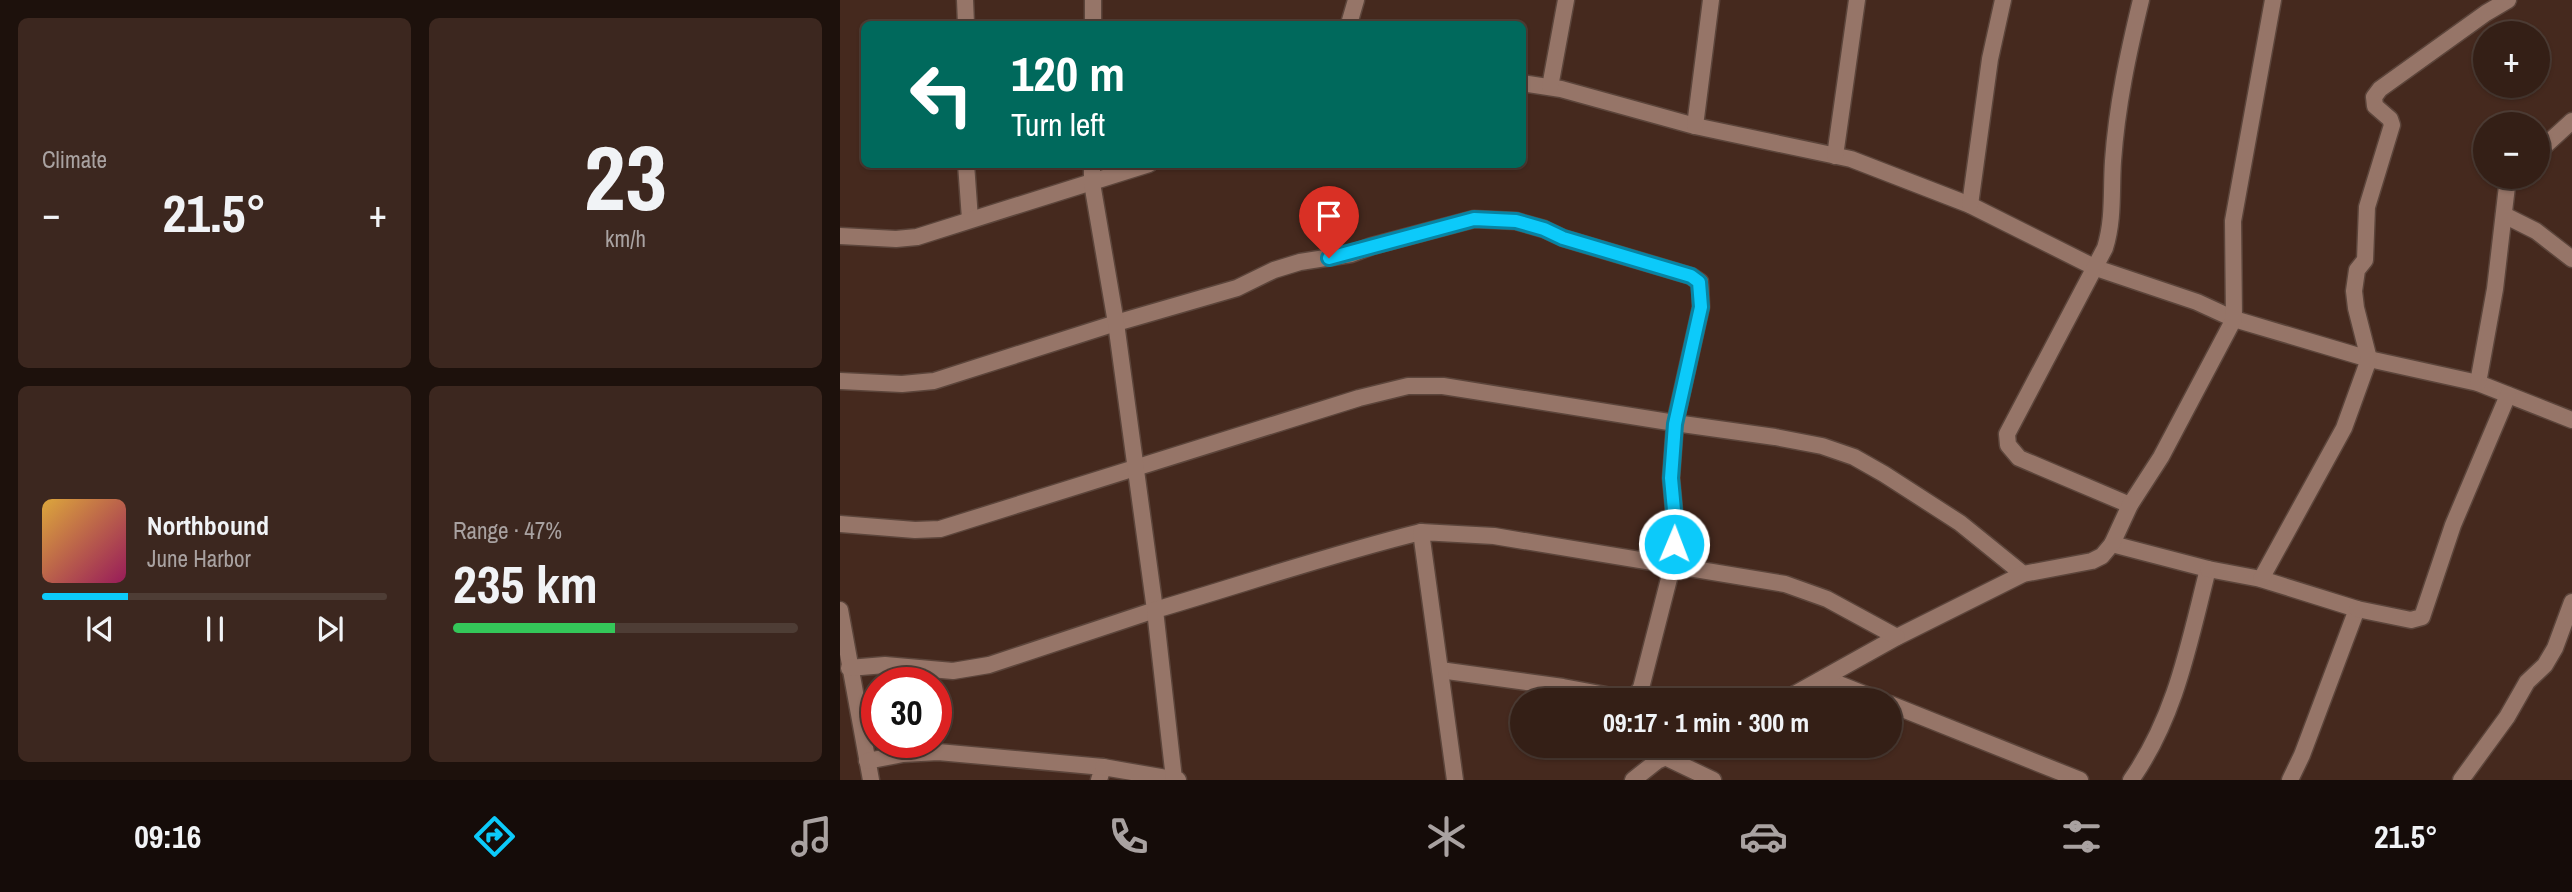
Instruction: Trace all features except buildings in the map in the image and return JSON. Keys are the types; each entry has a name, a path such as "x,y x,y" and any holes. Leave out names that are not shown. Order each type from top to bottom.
{"street":[{"path":"965,0 966,21"},
{"path":"1093,0 1093,21"},
{"path":"1350,21 1356,0"},
{"path":"1550,87 1566,0"},
{"path":"1695,126 1711,0"},
{"path":"1835,156 1857,0"},
{"path":"1970,205 1990,59 2003,0"},
{"path":"2130,505 2019,458 2008,446 2007,434 2096,268 2110,231 2113,163 2122,79 2141,0"},
{"path":"1806,688 1897,637 2024,574 2092,561 2102,556 2112,544 2130,505 2161,457 2234,319 2233,221 2273,0"},
{"path":"2261,579 2344,428 2369,359 2354,291 2357,270 2365,260 2367,208 2392,125 2390,119 2375,106 2374,97 2380,89 2508,0"},
{"path":"1526,84 1550,87 1695,126 1851,159 1970,205 2096,268 2197,302 2234,319 2369,359 2478,383 2572,420"},
{"path":"2550,141 2572,121"},
{"path":"966,168 970,219"},
{"path":"867,761 903,754 939,752 1176,780 1137,466 1092,183 1092,168"},
{"path":"840,236 896,239 917,237 1137,168"},
{"path":"2478,383 2495,289 2507,189"},
{"path":"2504,215 2536,231 2572,259"},
{"path":"840,381 902,384 934,381 1237,288 1274,270 1300,262 1351,254 1474,219 1516,221 1563,238 1691,276 1699,282 1701,307 1675,424 1671,478 1675,521 1672,567 1641,688 1635,696 1622,698 1440,670"},
{"path":"840,524 915,530 940,529 1359,398 1408,386 1443,386 1822,446 1854,457 1884,474 1960,523 2024,574"},
{"path":"2112,544 2208,569 2261,579 2357,609 2412,620 2422,617 2453,526 2508,395"},
{"path":"1421,532 1455,780"},
{"path":"849,668 885,665 953,671 989,665 1354,548 1421,532 1494,536 1785,584 1827,598 1897,637"},
{"path":"2131,780 2146,759 2170,710 2208,569"},
{"path":"2461,780 2507,717 2527,682 2545,665 2556,648 2572,602"},
{"path":"2290,780 2312,731 2357,609"},
{"path":"840,610 871,780"},
{"path":"1824,678 1849,688"},
{"path":"1902,710 2080,780"},
{"path":"1633,780 1664,758"},
{"path":"1667,758 1713,780"}],"route":[{"path":"1329,258 1474,219 1516,221 1563,238 1691,276 1699,282 1701,307 1675,424 1671,478 1674,544"}]}
